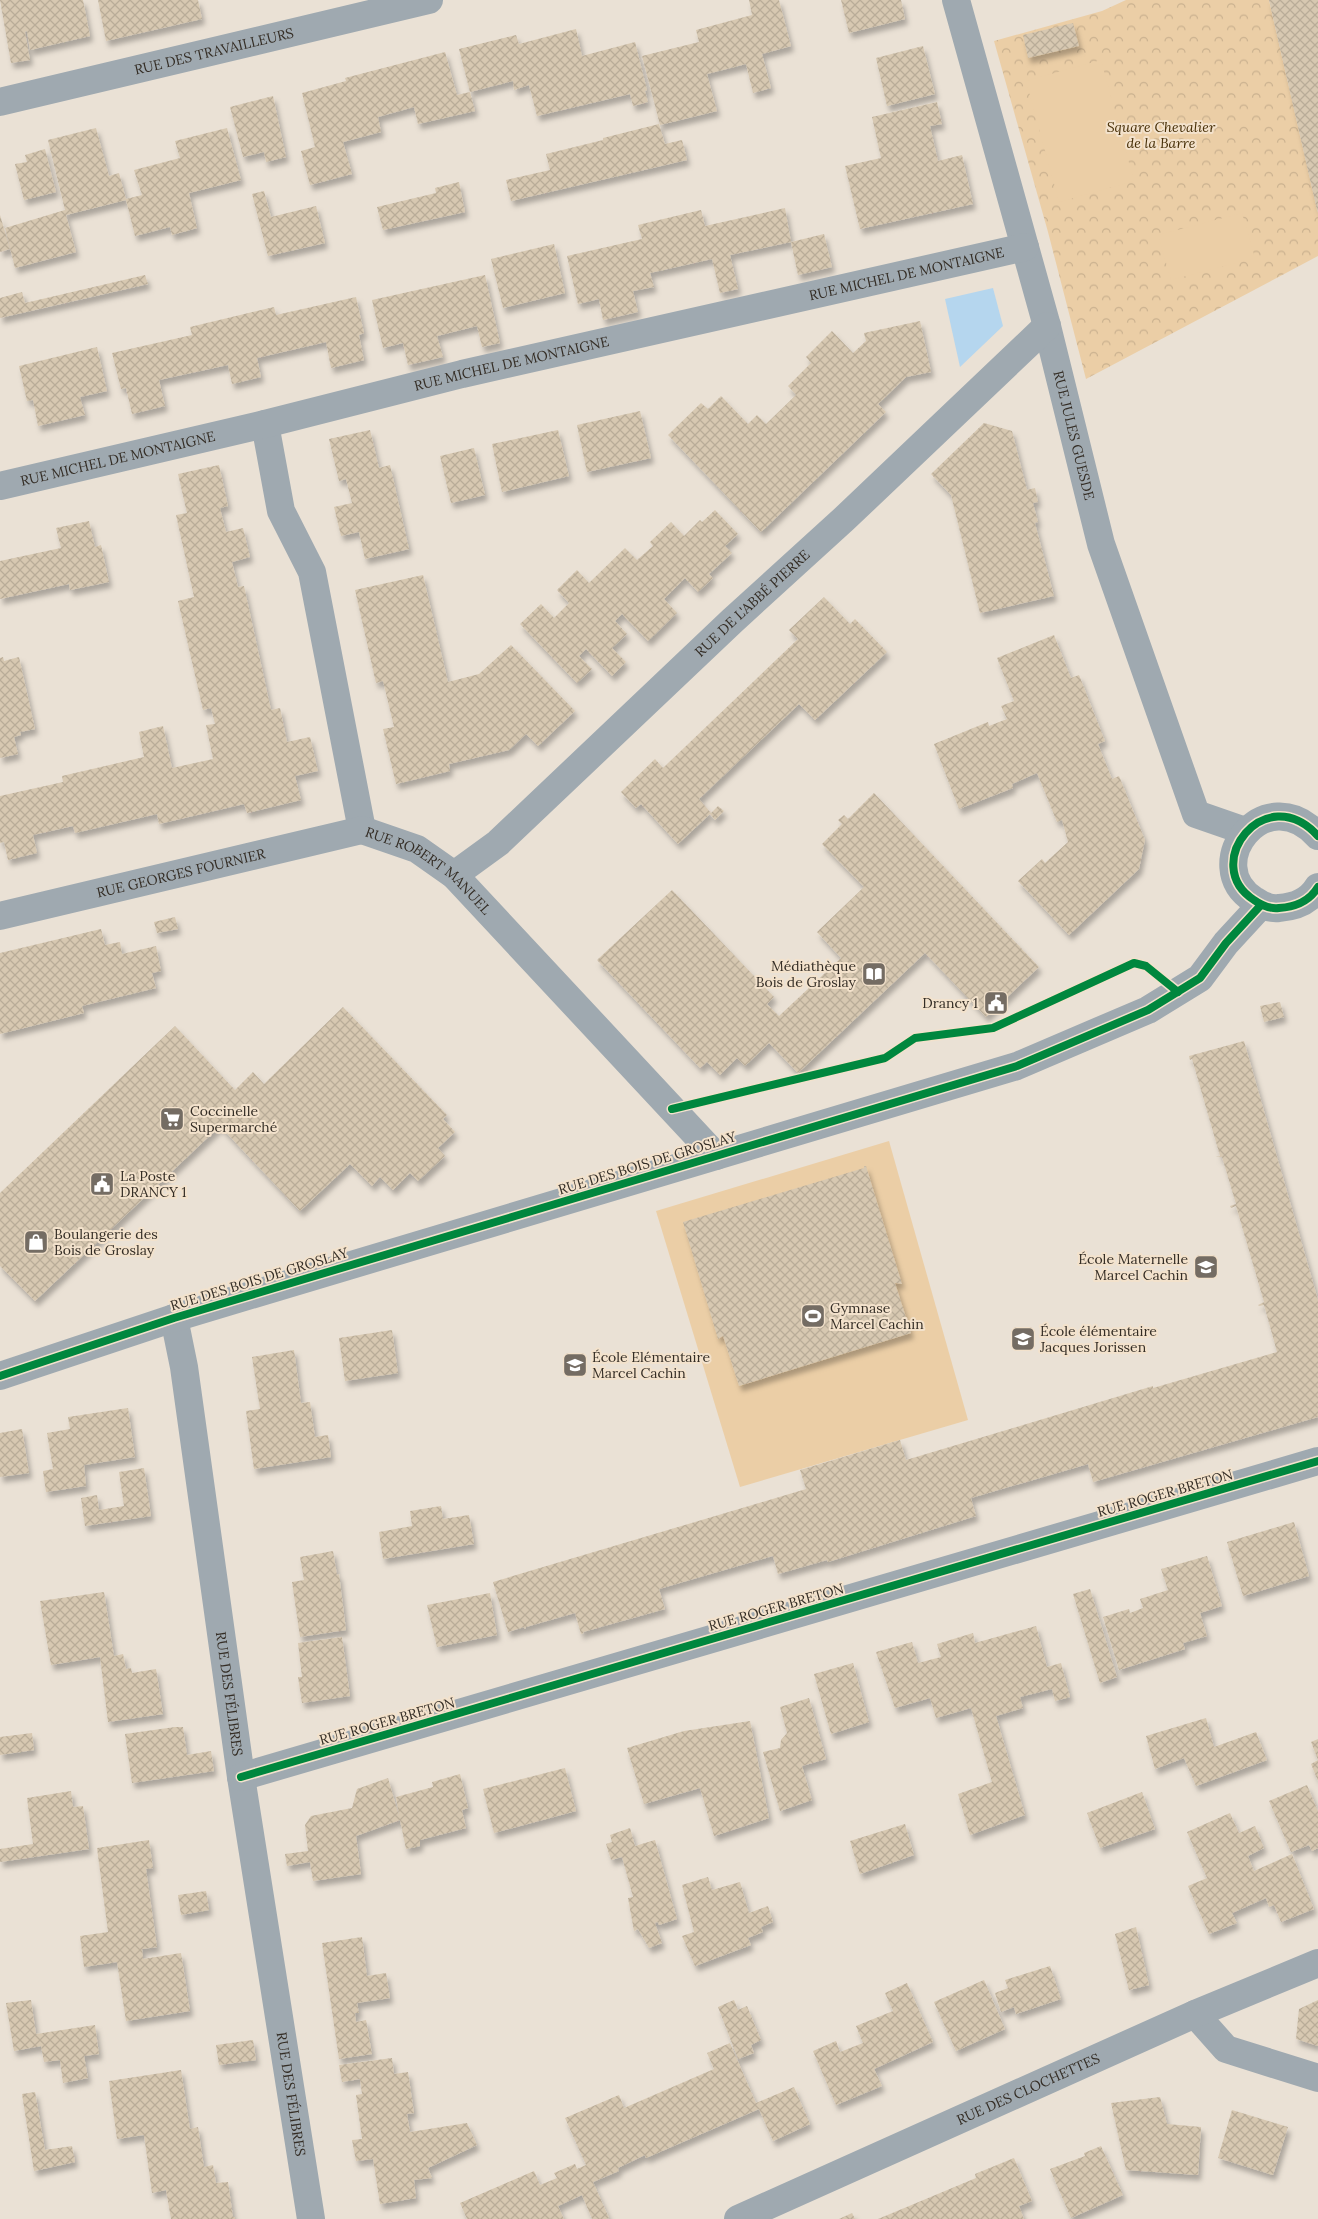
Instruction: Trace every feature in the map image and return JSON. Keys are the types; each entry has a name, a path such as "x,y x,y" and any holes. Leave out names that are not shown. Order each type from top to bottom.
{"street":[{"name":"RUE DES TRAVAILLEURS","path":"0,102 429,0"},
{"name":"RUE JULES GUESDE","path":"956,0 1047,326 1101,544 1196,814 1245,831"},
{"name":"RUE MICHEL DE MONTAIGNE","path":"0,486 265,424 462,374 1025,247"},
{"name":"RUE DE L'ABBÉ PIERRE","path":"454,875 498,843 717,635 852,512 1047,326"},
{"name":"RUE ROBERT MANUEL","path":"265,424 281,511 312,572 362,830 416,850 454,875 716,1156"},
{"path":"1318,836 1310,827 1298,819 1284,816 1270,817 1256,822 1245,831 1238,843 1234,857 1234,872 1240,886 1249,897 1261,905 1275,908 1290,907 1304,902 1318,887"},
{"name":"RUE GEORGES FOURNIER","path":"0,916 362,830"},
{"name":"RUE DES BOIS DE GROSLAY","path":"0,1376 174,1318 716,1156 760,1141 1017,1066 1148,1010 1200,978 1226,943 1261,905"},
{"name":"RUE DES FÉLIBRES","path":"174,1318 184,1368 241,1777 311,2219"},
{"name":"RUE ROGER BRETON","path":"241,1777 1318,1461"},
{"name":"RUE DES CLOCHETTES","path":"738,2219 1195,2014 1318,1963"},
{"path":"1195,2014 1226,2049 1318,2078"}],"green space":[{"name":"Square Chevalier de la Barre","path":"1126,0 1269,0 1318,213 1318,256 1086,379 1048,232 994,41 1102,11"},
{"path":"1101,60 1134,181 1059,202 1026,81"},
{"path":"1242,213 1255,258 1171,280 1158,235"},
{"name":"Gymnase Marcel Cachin","path":"889,1141 968,1420 740,1487 656,1211"}],"water":[{"path":"993,288 1003,326 960,367 945,299"}],"building":[{"path":"0,0 83,0 90,36 30,50 27,31 25,32 30,60 11,63"},
{"path":"98,0 198,0 202,19 106,41"},
{"path":"749,0 779,0 791,46 762,54 771,88 753,93 746,64 707,74 717,111 660,125 642,56 699,42 696,30 752,15"},
{"path":"841,0 901,0 905,19 849,33"},
{"path":"1269,0 1318,0 1318,210 1317,210"},
{"path":"1073,23 1079,46 1028,58 1023,35"},
{"path":"576,29 582,56 635,42 647,90 645,91 648,102 633,106 630,94 537,116 529,85 514,90 513,81 470,92 459,49 516,35 519,44"},
{"path":"923,46 935,94 887,106 876,58"},
{"path":"445,52 457,95 470,92 475,111 418,124 414,107 378,117 381,132 343,142 352,174 310,185 301,151 315,147 302,93 346,81 345,78"},
{"path":"273,96 286,157 266,162 264,152 243,157 230,107"},
{"path":"937,102 942,124 930,126 938,161 962,155 973,204 860,229 845,166 881,158 872,117"},
{"path":"659,124 665,144 682,140 687,160 511,201 506,180 550,170 546,154"},
{"path":"96,128 109,176 119,173 126,199 142,195 134,170 180,158 175,141 227,128 241,180 189,193 197,228 172,235 170,227 135,236 126,200 66,215 76,252 15,268 5,228 65,210 48,140"},
{"path":"45,149 56,192 24,200 15,164 27,162 25,155"},
{"path":"459,182 465,212 383,230 377,207 436,193 435,188"},
{"path":"264,191 271,217 316,206 325,243 268,256 252,194"},
{"path":"785,208 791,242 730,255 738,289 720,293 712,259 650,273 654,287 633,291 638,312 603,320 599,299 578,304 567,256 642,239 638,225 701,210 705,226"},
{"path":"0,215 10,249 0,252"},
{"path":"824,234 832,267 798,275 791,242"},
{"path":"554,244 565,293 503,308 491,259"},
{"path":"145,275 148,284 0,318 0,298 22,292 25,303"},
{"path":"485,275 500,343 482,347 477,326 437,336 443,357 408,365 403,343 383,348 372,300"},
{"path":"356,297 364,333 359,335 364,360 331,368 326,342 257,358 261,377 232,384 228,365 159,380 165,406 132,414 126,388 121,389 112,353 192,335 190,327 274,307 276,315"},
{"path":"920,321 931,372 906,377 878,404 886,412 761,532 668,435 701,403 708,409 721,396 748,424 757,415 766,424 796,395 788,386 811,363 806,357 832,331 853,353 866,341 864,333"},
{"path":"97,347 107,391 80,397 85,415 38,426 33,400 27,401 19,366"},
{"path":"640,411 651,458 587,472 577,425"},
{"path":"984,423 1012,431 1027,490 1035,488 1038,502 1033,503 1038,522 1035,523 1054,596 980,613 951,495 931,474"},
{"path":"370,430 379,468 390,465 409,549 365,559 359,532 341,536 334,507 352,503 346,479 339,481 329,439"},
{"path":"558,430 569,476 502,492 492,444"},
{"path":"474,448 485,495 451,503 440,456"},
{"path":"219,465 228,506 220,508 226,532 243,528 250,557 232,562 238,587 244,586 271,710 280,708 287,742 310,737 318,771 295,776 301,800 247,813 244,804 159,824 157,814 75,833 73,826 33,835 37,853 8,860 4,842 0,843 0,796 63,782 62,776 144,757 139,732 163,726 172,768 213,759 206,725 215,724 211,708 203,710 178,601 194,597 176,515 187,513 178,474"},
{"path":"715,510 738,534 725,546 732,553 709,574 713,578 698,592 685,578 664,599 677,613 648,641 622,614 615,621 627,634 612,648 626,662 612,676 586,649 579,656 592,669 577,683 520,624 541,604 554,618 569,603 557,590 577,570 589,583 625,548 637,560 653,546 650,542 671,522 684,536 700,520 702,522"},
{"path":"89,521 95,547 101,545 109,582 70,590 69,584 0,599 0,561 61,548 56,528"},
{"path":"423,575 448,682 479,674 511,645 575,711 538,746 526,734 509,750 449,764 450,771 396,784 383,729 394,727 383,681 376,683 355,590"},
{"path":"824,597 850,624 855,619 887,652 815,720 799,704 699,799 711,813 718,806 724,811 715,820 710,814 678,844 641,804 636,808 621,792 655,759 663,768 798,639 789,630"},
{"path":"1054,635 1071,678 1079,675 1105,741 1098,744 1112,779 1119,776 1145,840 1139,869 1069,935 1018,881 1042,859 1045,863 1068,842 1062,820 1057,822 1037,773 1012,784 1013,788 959,809 934,744 988,722 989,726 1007,719 1001,706 1014,701 997,658"},
{"path":"3,657 4,661 19,657 35,729 20,732 21,735 14,737 18,754 0,758 0,658"},
{"path":"874,793 1039,967 986,1017 925,953 798,1073 769,1043 745,1066 737,1058 720,1075 707,1062 700,1068 597,960 672,890 774,997 767,1004 779,1016 841,958 817,932 864,887 822,844 842,824 838,820 844,815 848,819"},
{"path":"175,917 178,929 157,933 154,922"},
{"path":"101,929 105,945 120,942 122,954 156,946 161,971 152,973 156,988 82,1006 84,1013 0,1034 0,953"},
{"path":"1280,1002 1284,1017 1264,1022 1260,1006"},
{"path":"343,1007 447,1115 443,1119 455,1132 438,1148 445,1156 418,1181 410,1173 393,1190 380,1177 372,1186 350,1164 300,1211 220,1126 35,1301 0,1266 0,1193 175,1026 235,1090 253,1072 264,1084"},
{"path":"1244,1041 1318,1300 1318,1417 1093,1482 1088,1464 971,1498 976,1516 828,1562 827,1560 778,1574 773,1556 659,1589 665,1609 581,1634 575,1613 526,1627 525,1629 524,1627 508,1632 493,1582 806,1489 800,1470 900,1440 906,1460 1153,1386 1153,1388 1277,1352 1264,1305 1258,1305 1264,1302 1236,1206 1231,1208 1230,1206 1236,1204 1222,1157 1216,1157 1220,1156 1192,1059 1190,1060 1189,1056"},
{"path":"866,1166 902,1284 895,1283 911,1333 739,1386 723,1336 718,1339 683,1222 864,1168"},
{"path":"392,1330 398,1373 345,1381 339,1338"},
{"path":"294,1350 301,1403 310,1402 315,1437 328,1435 331,1457 254,1469 246,1411 260,1409 252,1357"},
{"path":"128,1408 135,1457 84,1465 86,1486 46,1492 43,1471 53,1469 47,1433 70,1429 68,1417"},
{"path":"22,1429 29,1473 0,1477 0,1433"},
{"path":"144,1468 151,1516 85,1526 81,1498 97,1495 99,1510 124,1506 119,1472"},
{"path":"441,1506 443,1519 469,1515 474,1544 383,1559 379,1532 412,1526 410,1511"},
{"path":"1294,1522 1309,1576 1243,1596 1227,1542"},
{"path":"333,1551 337,1575 339,1574 346,1630 300,1637 292,1582 304,1580 300,1557"},
{"path":"1207,1556 1222,1606 1200,1613 1207,1636 1183,1643 1185,1649 1119,1670 1103,1617 1129,1609 1130,1613 1143,1608 1140,1599 1168,1590 1161,1569"},
{"path":"1090,1589 1117,1677 1100,1683 1073,1594"},
{"path":"104,1592 114,1656 123,1654 126,1669 131,1668 132,1673 156,1669 163,1714 108,1722 100,1657 51,1665 40,1601"},
{"path":"490,1593 497,1635 437,1647 427,1605"},
{"path":"1036,1626 1047,1667 1061,1663 1070,1697 1055,1701 1052,1689 1020,1697 1023,1708 996,1716 1025,1815 970,1835 958,1794 992,1782 971,1708 936,1718 930,1698 895,1708 876,1652 912,1642 918,1663 941,1657 937,1644 973,1633 975,1643"},
{"path":"342,1637 350,1696 302,1703 298,1677 302,1677 298,1643"},
{"path":"853,1663 869,1722 831,1734 814,1674"},
{"path":"809,1698 826,1759 802,1766 812,1800 780,1811 763,1752 780,1748 781,1740 787,1733 780,1707"},
{"path":"1206,1718 1214,1747 1256,1732 1267,1760 1196,1786 1184,1758 1155,1769 1146,1736"},
{"path":"750,1721 769,1818 714,1836 700,1788 644,1804 627,1748 684,1731"},
{"path":"183,1727 187,1755 211,1751 214,1771 132,1783 125,1734"},
{"path":"32,1733 34,1750 0,1755 0,1737"},
{"path":"1318,1739 1318,1760 1311,1742"},
{"path":"1318,1760 1318,1781 1311,1764"},
{"path":"565,1768 576,1811 494,1833 483,1789"},
{"path":"460,1774 468,1808 462,1810 466,1828 420,1840 420,1846 406,1849 400,1820 356,1836 361,1874 313,1881 310,1862 287,1866 285,1854 308,1851 305,1825 311,1816 352,1808 357,1789 388,1778 399,1816 396,1797 433,1787 432,1782"},
{"path":"1307,1785 1318,1811 1318,1848 1312,1851 1309,1845 1291,1852 1269,1801"},
{"path":"71,1791 73,1807 83,1806 89,1849 0,1862 0,1849 33,1844 27,1798"},
{"path":"1142,1792 1155,1829 1100,1848 1087,1813"},
{"path":"1230,1813 1239,1833 1255,1826 1264,1848 1248,1856 1254,1871 1292,1854 1314,1909 1281,1922 1274,1905 1269,1907 1266,1898 1232,1913 1237,1923 1209,1934 1188,1886 1207,1878 1187,1832"},
{"path":"905,1824 914,1855 860,1874 850,1841"},
{"path":"630,1828 635,1846 655,1840 677,1919 659,1925 658,1922 655,1923 662,1943 649,1948 638,1929 634,1931 628,1898 633,1897 622,1857 611,1860 606,1844 612,1842 610,1835"},
{"path":"149,1840 153,1868 146,1869 157,1947 142,1949 143,1959 181,1953 190,2011 126,2021 117,1962 84,1967 80,1936 108,1932 97,1848"},
{"path":"708,1877 712,1890 740,1882 749,1913 768,1906 773,1922 761,1927 763,1932 748,1938 751,1945 695,1966 682,1936 694,1932 682,1885"},
{"path":"206,1891 209,1910 181,1915 178,1895"},
{"path":"1136,1927 1149,1985 1129,1990 1115,1934"},
{"path":"362,1937 367,1976 386,1973 390,1998 357,2003 359,2013 355,2013 356,2022 366,2020 372,2054 339,2059 322,1943"},
{"path":"1050,1966 1061,1999 1016,2014 1014,2007 1001,2012 995,1993 1008,1988 1005,1980"},
{"path":"984,1980 1005,2029 956,2051 934,2002"},
{"path":"907,1983 933,2042 874,2069 882,2086 836,2105 813,2051 836,2041 840,2052 863,2043 856,2026 893,2011 885,1993"},
{"path":"31,2000 36,2034 95,2025 99,2054 84,2056 88,2078 63,2083 60,2060 44,2062 41,2046 14,2051 6,2003"},
{"path":"734,2000 738,2010 747,2006 761,2040 751,2045 754,2053 738,2059 718,2007"},
{"path":"1318,2000 1318,2046 1296,2039 1299,2009"},
{"path":"253,2040 256,2060 219,2065 216,2045"},
{"path":"730,2043 756,2103 794,2087 810,2124 773,2141 759,2109 646,2158 645,2155 618,2168 619,2171 593,2182 609,2218 606,2219 592,2219 582,2195 558,2206 564,2219 467,2219 460,2203 534,2171 540,2185 557,2178 554,2173 575,2164 577,2169 586,2165 565,2118 619,2095 624,2108 714,2069 707,2053"},
{"path":"392,2058 394,2074 408,2072 414,2113 407,2114 410,2132 467,2123 477,2145 428,2168 432,2178 414,2180 416,2198 380,2204 373,2159 356,2161 352,2140 362,2139 356,2095 362,2094 360,2079 342,2082 339,2065"},
{"path":"181,2070 190,2129 198,2127 204,2167 213,2165 216,2183 228,2182 233,2217 235,2219 171,2219 166,2190 152,2193 144,2135 117,2139 109,2081"},
{"path":"35,2092 45,2150 72,2146 75,2162 34,2171 22,2094"},
{"path":"1160,2097 1167,2124 1201,2127 1198,2175 1126,2170 1111,2103"},
{"path":"1232,2110 1288,2127 1273,2175 1218,2158"},
{"path":"1101,2146 1123,2195 1071,2218 1050,2169 1085,2156 1084,2153"},
{"path":"1014,2158 1032,2201 1019,2206 1024,2219 878,2219 976,2178 975,2174"},
{"path":"852,2213 855,2219 839,2219"}],"cycle path":[{"path":"1318,836 1298,821 1278,817 1260,822 1246,833 1236,849 1233,867 1239,885 1254,900 1269,907 1279,908 1296,905 1306,900 1318,887"},
{"path":"0,1376 174,1318 1017,1066 1148,1010 1200,978 1226,943 1261,905"},
{"path":"672,1109 885,1058 915,1038 993,1028 1134,963 1146,966 1178,992"},
{"path":"241,1777 1318,1461"}],"place":[{"name":"Médiathèque Bois de Groslay","path":"874,974"},
{"name":"Drancy 1","path":"996,1003"},
{"name":"Coccinelle Supermarché","path":"172,1119"},
{"name":"La Poste DRANCY 1","path":"102,1184"},
{"name":"Boulangerie des Bois de Groslay","path":"36,1242"},
{"name":"École Maternelle Marcel Cachin","path":"1206,1267"},
{"name":"Gymnase Marcel Cachin","path":"813,1316"},
{"name":"École élémentaire Jacques Jorissen","path":"1023,1339"},
{"name":"École Elémentaire Marcel Cachin","path":"575,1365"}]}
